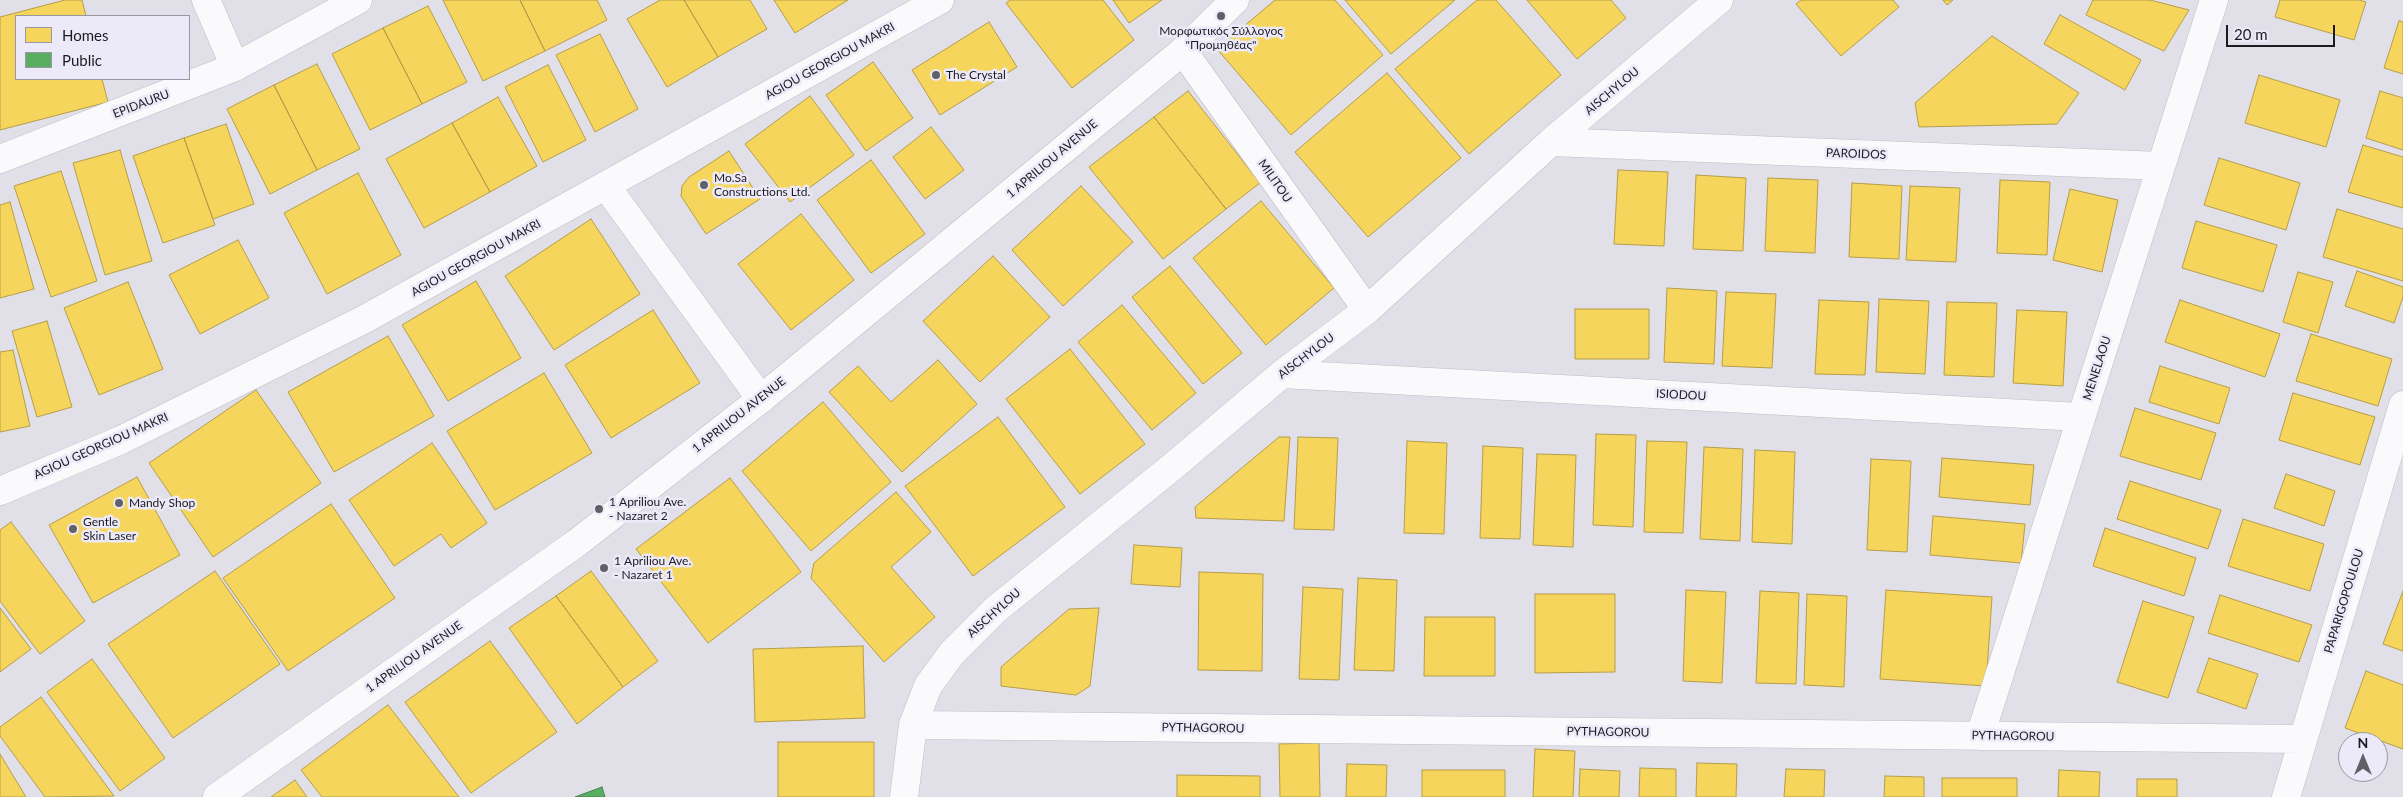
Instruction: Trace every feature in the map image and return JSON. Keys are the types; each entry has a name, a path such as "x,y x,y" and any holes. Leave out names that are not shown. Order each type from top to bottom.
{"street":[{"path":"206,0 234,67"},
{"name":"EPIDAURU","path":"0,159 234,67 358,0"},
{"name":"AGIOU GEORGIOU MAKRI","path":"0,490 121,440 354,324 939,0"},
{"name":"1 APRILIOU AVENUE","path":"217,797 578,542 761,399 1183,51 1234,0"},
{"name":"AISCHYLOU","path":"904,797 913,725 928,686 952,653 995,610 1172,467 1282,374 1367,310 1551,142 1719,0"},
{"name":"MENELAOU","path":"1980,736 2214,0"},
{"name":"MILITOU","path":"1183,51 1367,310"},
{"name":"PAROIDOS","path":"1551,142 2161,166"},
{"path":"606,186 761,399"},
{"name":"ISIODOU","path":"1282,374 2081,417"},
{"name":"PAPARIGOPOULOU","path":"2286,797 2403,405"},
{"name":"PYTHAGOROU","path":"913,725 2303,739"}],"building: Homes":[{"path":"65,0 82,0 86,15 15,15 15,80 102,80 108,102 0,130 0,17"},
{"path":"443,0 520,0 545,51 483,81"},
{"path":"520,0 597,0 607,20 545,51"},
{"path":"660,0 684,0 718,57 667,87 627,19"},
{"path":"684,0 750,0 767,29 718,57"},
{"path":"774,0 848,0 795,33"},
{"path":"1010,0 1103,0 1134,40 1072,88 1006,3"},
{"path":"1113,0 1162,0 1129,23"},
{"path":"1275,0 1335,0 1383,55 1291,135 1217,49"},
{"path":"1345,0 1455,0 1391,54"},
{"path":"1477,0 1496,0 1561,75 1469,154 1395,69"},
{"path":"1527,0 1611,0 1626,18 1577,59"},
{"path":"1801,0 1893,0 1899,7 1841,56 1796,4"},
{"path":"1943,0 1953,0 1947,5"},
{"path":"2093,0 2150,0 2189,10 2164,51 2086,15"},
{"path":"2280,0 2359,0 2366,2 2354,40 2275,17"},
{"path":"428,6 467,82 422,104 383,28"},
{"path":"2060,15 2141,60 2125,90 2044,44"},
{"path":"2399,21 2403,22 2403,74 2384,68"},
{"path":"989,22 1017,67 940,115 912,70"},
{"path":"383,28 422,104 370,130 332,54"},
{"path":"600,34 638,109 595,132 556,55"},
{"path":"1992,36 2079,93 2057,124 1919,127 1915,103"},
{"path":"873,62 913,118 866,151 826,95"},
{"path":"317,64 360,149 317,170 274,85"},
{"path":"548,65 586,140 543,162 505,87"},
{"path":"1387,73 1461,158 1368,237 1295,152"},
{"path":"2259,75 2340,100 2326,147 2245,123"},
{"path":"274,85 317,170 270,194 227,109"},
{"path":"1188,91 1260,183 1226,209 1154,117"},
{"path":"2380,91 2403,98 2403,150 2366,138"},
{"path":"810,96 854,155 790,202 745,144"},
{"path":"498,97 537,166 490,192 452,123"},
{"path":"1154,117 1226,209 1163,259 1089,167"},
{"path":"452,123 490,192 424,228 386,159"},
{"path":"226,124 254,204 213,219 184,138"},
{"path":"931,127 964,170 925,199 893,157"},
{"path":"184,138 215,225 163,243 133,156"},
{"path":"2363,145 2403,157 2403,208 2348,192"},
{"path":"120,150 152,261 105,275 73,163"},
{"path":"729,151 760,199 706,234 681,196 682,186 689,177"},
{"path":"2219,158 2300,183 2286,230 2204,205"},
{"path":"871,160 925,234 871,273 817,200"},
{"path":"1618,170 1668,172 1664,246 1614,244"},
{"path":"61,171 97,281 51,297 14,186"},
{"path":"358,173 401,255 327,294 284,213"},
{"path":"1696,175 1746,178 1743,251 1693,249"},
{"path":"1768,178 1818,180 1815,253 1765,251"},
{"path":"2000,180 2050,182 2047,255 1997,253"},
{"path":"1852,183 1902,186 1899,259 1849,257"},
{"path":"1081,186 1133,242 1063,306 1012,250"},
{"path":"1910,186 1960,188 1956,262 1906,260"},
{"path":"2070,189 2118,200 2102,272 2053,260"},
{"path":"1261,201 1334,288 1266,345 1193,258"},
{"path":"10,202 34,289 0,298 0,205"},
{"path":"2337,209 2403,229 2403,281 2323,257"},
{"path":"801,214 854,280 791,330 738,264"},
{"path":"591,219 640,294 554,350 505,276"},
{"path":"2196,221 2277,245 2263,292 2182,268"},
{"path":"238,240 269,298 200,334 169,275"},
{"path":"993,256 1050,317 980,382 923,321"},
{"path":"1170,266 1242,353 1203,384 1132,297"},
{"path":"2357,271 2403,287 2403,297 2394,323 2345,306"},
{"path":"2298,272 2333,282 2318,333 2283,322"},
{"path":"476,281 521,358 448,401 402,325"},
{"path":"128,282 163,369 99,395 64,308"},
{"path":"1667,288 1717,291 1714,364 1664,362"},
{"path":"1726,292 1776,294 1772,368 1722,366"},
{"path":"1879,299 1929,301 1925,374 1876,372"},
{"path":"1819,300 1869,302 1865,375 1815,374"},
{"path":"2180,300 2280,334 2265,377 2165,342"},
{"path":"1947,302 1997,303 1994,377 1944,375"},
{"path":"1122,305 1196,393 1152,430 1078,342"},
{"path":"1575,309 1649,309 1649,359 1575,359"},
{"path":"653,310 700,383 611,438 565,365"},
{"path":"2017,310 2067,312 2063,386 2013,383"},
{"path":"47,321 72,407 37,417 12,331"},
{"path":"2311,334 2392,359 2378,406 2296,381"},
{"path":"388,336 434,416 334,472 288,392"},
{"path":"1070,349 1145,444 1080,494 1006,399"},
{"path":"13,350 30,426 0,432 0,352"},
{"path":"938,360 977,404 902,472 829,392 858,366 891,402"},
{"path":"2160,366 2230,388 2219,424 2149,402"},
{"path":"544,373 592,453 495,510 447,431"},
{"path":"256,390 321,483 213,557 149,463"},
{"path":"2293,393 2375,417 2360,465 2279,440"},
{"path":"823,402 891,482 811,551 742,471"},
{"path":"2135,408 2216,433 2201,480 2120,456"},
{"path":"998,417 1065,507 973,576 905,486"},
{"path":"1596,434 1636,435 1633,527 1593,525"},
{"path":"1279,437 1290,437 1284,521 1196,518 1195,507"},
{"path":"1298,437 1338,438 1334,530 1294,529"},
{"path":"1407,441 1447,443 1444,534 1404,533"},
{"path":"1647,441 1687,442 1683,533 1644,532"},
{"path":"432,443 487,523 451,548 441,534 394,566 349,500"},
{"path":"1483,446 1523,448 1520,539 1480,538"},
{"path":"1704,447 1743,449 1740,541 1700,539"},
{"path":"1755,450 1795,452 1792,544 1752,542"},
{"path":"1537,454 1576,455 1573,547 1533,545"},
{"path":"1942,458 2034,465 2030,505 1939,497"},
{"path":"1871,459 1911,461 1907,552 1867,550"},
{"path":"2286,474 2335,491 2324,526 2274,508"},
{"path":"137,477 180,555 93,603 49,525"},
{"path":"730,478 801,572 708,643 636,549"},
{"path":"2130,481 2221,510 2208,549 2117,519"},
{"path":"896,492 931,532 891,567 935,617 884,662 811,578 814,563"},
{"path":"331,504 395,598 288,671 223,578"},
{"path":"1933,516 2025,524 2021,563 1930,555"},
{"path":"2243,519 2324,544 2310,591 2228,566"},
{"path":"11,522 85,621 40,654 0,601 0,530"},
{"path":"2105,528 2196,558 2184,596 2093,566"},
{"path":"1134,545 1182,548 1180,587 1131,584"},
{"path":"215,571 280,664 173,738 108,644"},
{"path":"591,571 658,661 623,687 556,596"},
{"path":"1199,572 1263,574 1262,671 1198,670"},
{"path":"1358,578 1397,580 1394,671 1354,670"},
{"path":"1303,587 1343,589 1339,680 1299,679"},
{"path":"1686,590 1726,592 1722,683 1683,681"},
{"path":"1886,590 1992,597 1986,686 1880,679"},
{"path":"1760,591 1799,593 1796,684 1756,683"},
{"path":"2403,591 2403,651 2383,644"},
{"path":"1535,594 1615,594 1615,672 1535,673"},
{"path":"1807,594 1847,596 1844,687 1804,685"},
{"path":"2220,595 2312,625 2299,662 2208,633"},
{"path":"556,596 623,687 577,724 509,628"},
{"path":"2143,601 2194,617 2168,698 2117,682"},
{"path":"0,608 31,649 0,672"},
{"path":"1099,608 1090,686 1076,695 1001,686 1001,667 1069,609"},
{"path":"1425,617 1495,617 1495,676 1424,676"},
{"path":"490,641 557,732 471,793 405,702"},
{"path":"863,646 865,718 755,722 753,649"},
{"path":"2209,658 2258,674 2246,709 2197,692"},
{"path":"92,659 165,758 120,791 47,692"},
{"path":"2366,671 2403,685 2403,749 2388,744 2388,732 2356,732 2345,728"},
{"path":"41,697 114,796 45,797 0,736 0,727"},
{"path":"388,705 459,797 322,797 301,770"},
{"path":"778,742 874,742 874,797 778,797"},
{"path":"1319,743 1320,797 1280,797 1279,744"},
{"path":"1535,749 1575,751 1573,797 1533,797"},
{"path":"0,754 26,797 0,797"},
{"path":"1697,763 1737,764 1736,797 1696,797"},
{"path":"1347,764 1387,765 1386,797 1346,797"},
{"path":"1640,768 1676,769 1676,797 1639,797"},
{"path":"1580,769 1620,771 1619,797 1579,797"},
{"path":"1786,769 1825,770 1824,797 1784,797"},
{"path":"1422,770 1505,770 1505,797 1422,797"},
{"path":"2059,770 2100,772 2099,797 2058,797"},
{"path":"1177,775 1260,776 1260,797 1177,797"},
{"path":"1885,776 1924,777 1924,797 1884,797"},
{"path":"1942,778 2017,778 2017,797 1942,797"},
{"path":"2137,779 2177,779 2177,797 2137,797"},
{"path":"295,780 307,797 271,797"}],"building: Public":[{"path":"602,787 605,797 575,797"}],"place":[{"name":"Μορφωτικός Σύλλογος \"Προμηθέας\"","path":"1221,16"},
{"name":"The Crystal","path":"936,75"},
{"name":"Mo.Sa Constructions Ltd.","path":"704,185"},
{"name":"Mandy Shop","path":"119,503"},
{"name":"1 Apriliou Ave. - Nazaret 2","path":"599,509"},
{"name":"Gentle Skin Laser","path":"73,529"},
{"name":"1 Apriliou Ave. - Nazaret 1","path":"604,568"}]}
